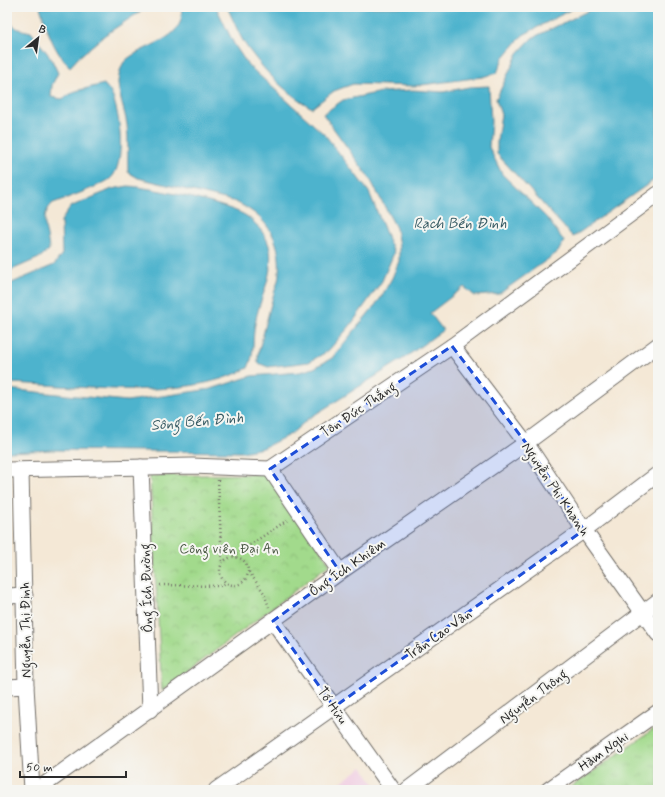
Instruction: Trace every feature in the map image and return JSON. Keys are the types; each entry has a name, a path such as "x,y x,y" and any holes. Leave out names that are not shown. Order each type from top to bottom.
{"street":[{"name":"Tôn Đức Thắng","path":"270,469 452,346 658,194"},
{"name":"Nguyễn Phi Khanh","path":"452,346 526,443 584,530 658,634"},
{"name":"Ông Ích Khiêm","path":"37,790 340,572 656,351"},
{"path":"14,470 192,466 270,469 340,572"},
{"name":"Ông Ích Đường","path":"141,467 150,710"},
{"name":"Nguyễn Thị Định","path":"14,470 24,595 26,686 32,790"},
{"name":"Trần Cao Vân","path":"216,790 584,530 658,474"},
{"path":"7,596 24,595"},
{"name":"Nguyễn Thông","path":"407,790 658,601"},
{"name":"Tố Hữu","path":"273,621 393,790"},
{"path":"7,687 26,686"},
{"name":"Hàm Nghi","path":"548,790 658,712"}],"path":[{"path":"218,480 222,564 220,569 221,577 226,583 234,586 242,584 248,576 249,571"},
{"path":"222,564 225,560 233,557 299,511"},
{"path":"233,557 239,557 245,561 249,571 264,593 273,621"},
{"path":"146,585 220,586 226,583"}],"highlighted area":[{"path":"452,346 526,443 584,530 334,707 273,621 340,572 270,469"}],"shaded area":[{"path":"362,767 379,790 330,790"}],"green space":[{"name":"Công viên Đại An","path":"267,474 330,564 162,691 150,476"},
{"path":"658,726 658,790 567,790"}],"water":[{"path":"40,7 147,7 105,35 79,57 70,67 55,47"},
{"path":"181,7 216,7 234,44 248,65 326,136 369,192 394,253 382,281 350,326 328,351 309,362 268,367 258,363 258,354 279,273 279,260 274,238 269,228 262,220 244,206 233,201 138,178 128,172 127,125 118,83 119,75 124,62 132,56 171,35 181,18"},
{"path":"227,7 576,7 523,35 503,58 497,73 482,77 414,86 353,84 334,91 312,108 294,97 263,67 243,41"},
{"path":"596,7 658,7 658,184 654,180 573,237 497,154 497,140 501,115 496,99 518,53 532,38"},
{"path":"7,21 18,29 31,32 51,58 58,73 52,85 51,97 62,99 76,91 104,84 110,92 117,112 120,150 119,162 110,179 91,189 53,203 48,208 45,225 49,250 39,258 7,272"},
{"name":"Rạch Bến Đình","path":"489,86 491,122 489,147 502,174 547,218 564,241 558,252 499,294 475,296 464,287 430,313 443,330 403,359 308,419 291,434 263,448 242,452 52,450 7,452 7,389 127,401 211,389 251,376 300,372 314,368 332,358 380,299 392,278 399,261 399,247 396,228 370,179 323,114 343,100 381,92 413,90 443,92 469,87"},
{"path":"128,186 171,193 226,207 248,217 262,232 269,245 271,260 266,287 257,315 254,330 252,357 248,368 222,379 162,389 98,388 7,383 7,285 54,265 62,254 61,221 70,207 112,189"}],"water label":[{"name":"Sông Bến Đình","path":"197,421"}]}
